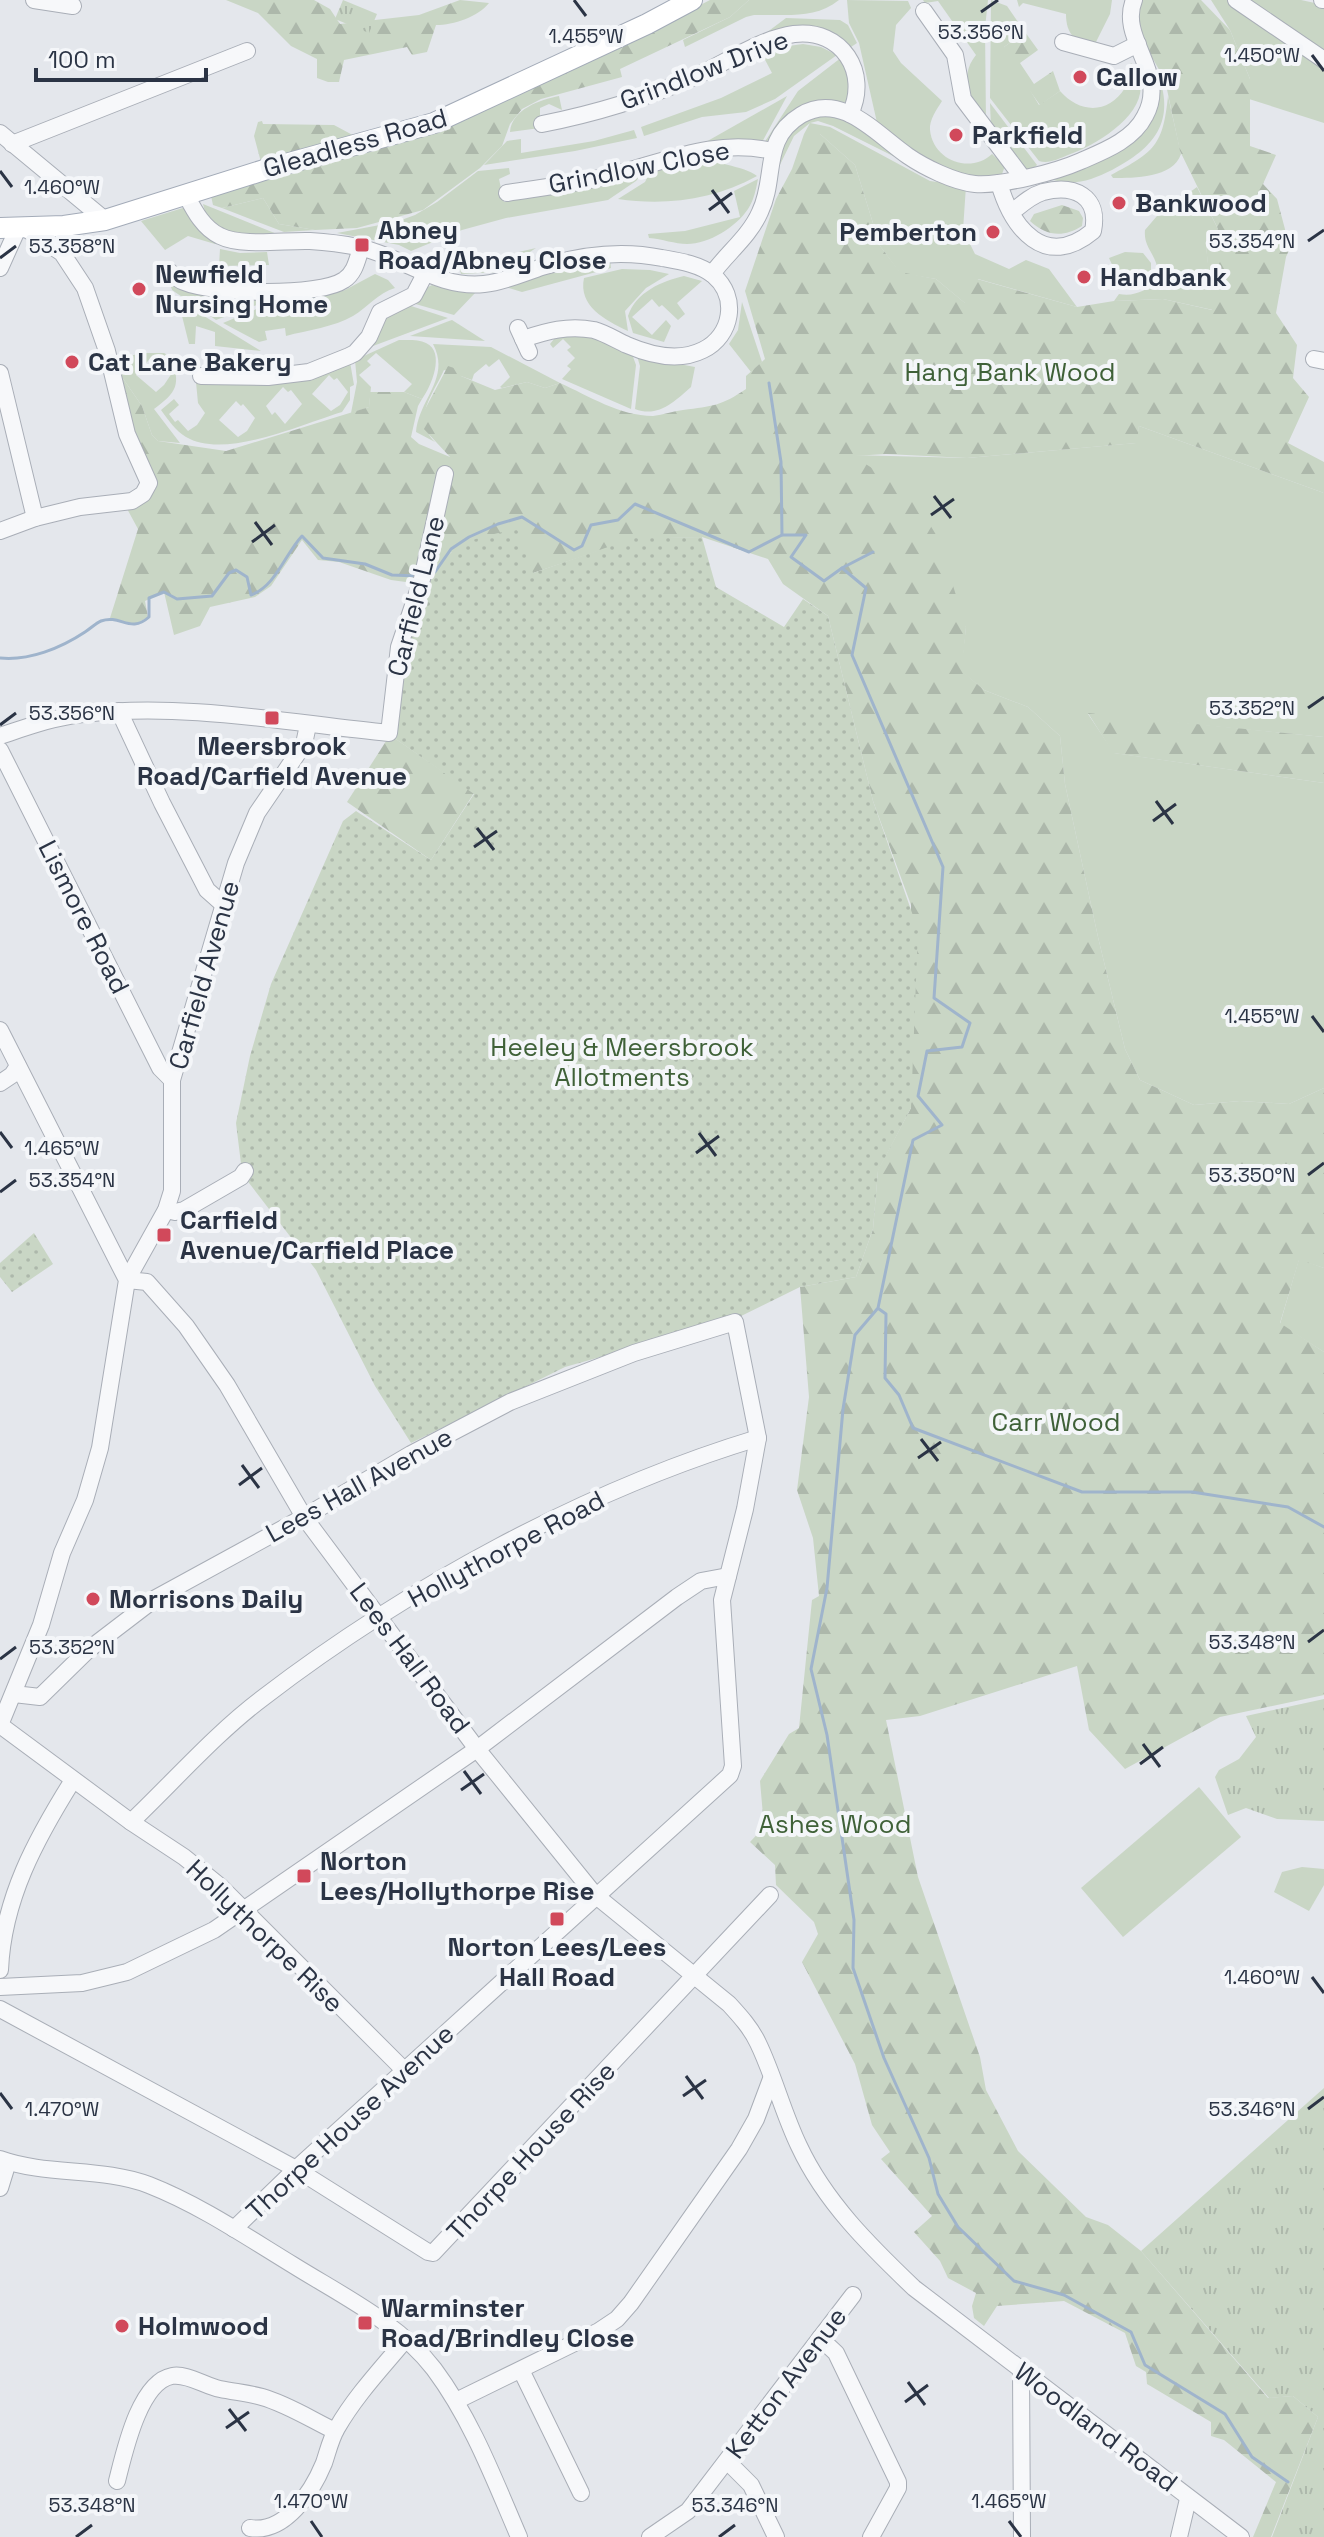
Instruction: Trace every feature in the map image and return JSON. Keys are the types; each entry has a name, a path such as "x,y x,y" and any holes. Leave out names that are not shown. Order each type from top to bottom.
{"main road":[{"name":"Gleadless Road","path":"14,228 105,220 448,118 692,0"}],"street":[{"path":"34,0 73,6"},
{"path":"712,274 743,240 761,211 771,173 772,151 778,137 804,113 834,109 850,114 878,131 908,156 949,176 975,184 999,183 1045,173 1112,148 1146,116 1152,93 1150,73 1131,28 1129,10 1134,0"},
{"path":"1243,2 1324,60"},
{"path":"924,11 955,55 963,99 1022,177"},
{"name":"Grindlow Drive","path":"542,124 657,92 775,38 798,34 820,35 845,52 858,86 857,101 850,114"},
{"path":"1063,42 1114,56 1138,44"},
{"path":"6,139 247,51"},
{"path":"6,139 105,220"},
{"name":"Grindlow Close","path":"507,193 603,177 703,149 732,146 772,151"},
{"path":"999,183 1011,213 1024,234 1040,243 1058,247 1072,245 1093,231 1096,217 1093,204 1079,194 1061,190 1032,196 1011,213"},
{"path":"186,195 200,219 220,236 237,240 312,241 361,248 456,284 484,284 571,260 644,255 684,262 712,274 729,303 728,325 719,339 690,355 667,357 629,346 597,331 575,328 556,328 523,340"},
{"path":"0,268 14,228 62,253 85,288 107,351 127,434 149,483 143,494 132,501 80,507 0,531"},
{"path":"169,271 181,281 226,291 265,292 332,286 345,279 355,268 361,248"},
{"path":"201,376 268,377 309,372 349,356 369,337 380,312 414,295 425,274"},
{"path":"0,373 35,518"},
{"name":"Carfield Lane","path":"308,725 389,733 399,647 423,574 445,474"},
{"path":"0,736 55,719 119,711 200,714 308,725"},
{"path":"119,711 155,790 207,890 225,906"},
{"name":"Carfield Avenue","path":"0,1725 41,1625 62,1553 85,1500 100,1448 127,1280 166,1210 172,1191 172,1080 225,906 257,813 304,744 308,725"},
{"name":"Lismore Road","path":"0,750 160,1068 172,1080"},
{"path":"0,1030 127,1280"},
{"path":"0,1083 12,1075 18,1066"},
{"path":"166,1210 184,1210 241,1177 245,1171"},
{"name":"Lees Hall Road","path":"127,1280 147,1282 186,1326 227,1385 304,1517 477,1749 595,1895 729,2004 746,2023 758,2042 814,2176 885,2260 951,2317"},
{"name":"Lees Hall Avenue","path":"14,1694 40,1697 88,1650 156,1598 411,1454 510,1402 634,1353 735,1322"},
{"name":"Thorpe House Avenue","path":"234,2229 595,1895 730,1775 733,1766 722,1600 745,1509 758,1438 735,1322"},
{"name":"Hollythorpe Road","path":"131,1822 262,1697 379,1616 579,1506 758,1438"},
{"path":"0,1987 82,1983 127,1972 214,1930 240,1909 477,1749 677,1597 701,1581 728,1576"},
{"name":"Hollythorpe Rise","path":"0,1725 221,1887 405,2071"},
{"path":"0,1970 1,1945 10,1902 44,1826 73,1780"},
{"name":"Thorpe House Rise","path":"0,2009 296,2169 433,2253 770,1895"},
{"path":"456,2401 599,2331 617,2319 739,2149 756,2119 771,2079"},
{"path":"0,2188 4,2161 122,2177 149,2185 234,2229 371,2314 406,2339 432,2367 456,2401 489,2466 519,2537"},
{"name":"Ketton Avenue","path":"650,2537 684,2515 853,2295"},
{"name":"Woodland Road","path":"951,2317 1241,2537"},
{"path":"820,2338 836,2353 898,2482 898,2488 871,2537"},
{"path":"250,2528 263,2530 294,2510 314,2484 335,2431 355,2400 406,2339"},
{"path":"521,2370 581,2493"},
{"path":"1021,2370 1022,2537"},
{"path":"117,2481 128,2436 139,2409 158,2383 170,2376 264,2397 335,2431"},
{"path":"727,2461 751,2485 776,2537"},
{"path":"1179,2537 1188,2499"}],"green space":[{"path":"226,0 314,0 330,9 340,24 419,15 460,0 489,3 465,19 436,25 427,52 412,55 407,47 344,60 339,82 328,82 317,78 317,59 291,46 258,13"},
{"path":"343,0 377,14 369,33 335,19"},
{"path":"710,0 749,0 730,17 620,69 622,77 541,99 522,109 510,124 502,146 480,168 423,210 357,228 315,230 279,224 263,198 222,208 213,205 211,196 629,42"},
{"path":"749,0 839,0 820,11 746,17 685,47 683,40 730,17"},
{"path":"847,0 908,1 911,8 896,25 893,51 901,63 942,101 931,122 933,141 938,150 954,161 974,163 992,154 1005,166 1002,174 969,178 944,170 878,127 859,43 849,23"},
{"path":"923,0 988,0 985,28 986,122 967,81 970,64 976,55 938,1 925,3"},
{"path":"991,0 1007,6 1025,32 1004,47 1039,105 1060,91 1076,104 1102,107 1118,97 1125,88 1131,63 1139,78 1140,93 1135,107 1125,120 1082,149 1054,161 1039,161 990,98"},
{"path":"1017,0 1112,0 1110,14 1095,44 1082,42 1073,36 1066,14 1023,3 1019,7"},
{"name":"Carr Wood","path":"1142,0 1201,0 1230,30 1250,79 1250,146 1276,155 1263,184 1277,199 1290,248 1276,313 1297,345 1293,378 1309,397 1288,443 1324,462 1324,493 1139,426 1137,443 967,458 886,454 853,456 910,492 938,538 966,627 962,671 984,690 1028,707 1060,736 1065,784 1098,937 1125,1049 1140,1080 1194,1105 1240,1101 1289,1104 1324,1088 1324,1268 1299,1260 1280,1323 1324,1352 1324,1695 1220,1717 1125,1769 1089,1730 1077,1666 920,1716 886,1720 918,1877 980,2057 986,2090 1018,2151 1086,2217 1108,2225 1141,2251 1268,2398 1293,2396 1318,2417 1271,2537 1253,2537 1276,2482 1224,2440 1211,2436 1211,2422 1147,2384 1146,2372 1136,2366 1125,2333 1064,2301 997,2306 984,2326 974,2318 972,2306 976,2293 948,2278 940,2261 914,2232 932,2216 881,2159 890,2152 872,2125 855,2064 802,1962 818,1934 814,1922 776,1885 775,1865 750,1842 764,1827 760,1781 789,1734 799,1728 812,1600 819,1596 813,1538 797,1490 809,1397 800,1287 856,1277 873,1229 878,1170 911,1108 911,905 873,801 828,616 783,584 768,559 702,537 634,539 533,573 451,552 428,585 391,580 339,562 318,560 302,540 271,586 255,597 210,607 200,626 174,635 164,592 145,601 148,617 134,625 110,618 138,529 125,505 152,483 133,447 115,367 142,406 152,435 158,441 226,451 369,407 370,392 404,392 422,399 411,437 419,444 450,457 423,428 423,413 448,366 457,369 461,376 495,390 527,382 545,388 560,383 605,404 641,415 716,404 746,389 746,376 765,359 745,291 776,199 792,169 804,134 820,134 855,165 880,246 900,272 936,279 965,303 977,279 1077,307 1114,301 1163,299 1212,310 1206,245 1218,229 1180,151 1165,80 1138,33 1136,19"},
{"path":"1211,0 1301,0 1324,5 1324,123 1249,99 1250,79 1230,30"},
{"path":"786,18 840,20 848,25 857,43 848,49 843,43 758,39"},
{"path":"1025,32 1038,50 1020,63 1034,84 1053,71 1060,91 1040,105 1005,56 1004,47"},
{"path":"803,44 821,47 837,55 775,99 746,112 702,117 644,136 641,127 721,98 772,73 762,54 774,48"},
{"path":"842,57 851,80 849,100 831,102 764,143 798,91"},
{"path":"1152,60 1164,96 1164,112 1153,138 1129,160 1097,177 1076,182 1053,180 1051,177 1136,136"},
{"path":"559,96 562,110 549,104 540,108 540,128 510,132 521,112 536,103"},
{"path":"787,96 761,144 704,143"},
{"path":"1168,96 1181,154 1177,162 1152,175 1113,178 1111,175 1138,160 1154,145 1163,126"},
{"path":"990,103 1037,165 1034,168 1022,170 991,128"},
{"path":"835,112 939,179 833,126 818,121 810,123 794,136 775,175 774,155 803,117"},
{"path":"262,121 263,124 334,125 362,140 262,166 254,136 258,122"},
{"path":"810,123 830,127 930,181 966,186 963,230 975,254 1009,269 1026,260 1049,269 1077,307 978,279 966,304 936,279 900,273 880,246 855,165 820,134 804,134"},
{"path":"634,130 637,138 484,165 507,141 521,139 521,153 594,141"},
{"path":"703,155 757,176 724,191 689,199 654,202 618,199 645,182 651,170"},
{"path":"509,168 510,174 499,179 504,202 643,173 608,200 506,218 462,230 411,251 399,245 337,233 396,222 415,215 478,171"},
{"path":"758,179 748,209 736,222 721,233 687,244 649,238 648,234 685,231 740,217 734,191"},
{"path":"1197,187 1218,229 1206,245 1213,310 1163,299 1114,301 1119,294 1140,292 1158,281 1157,265 1146,243 1145,230 1157,216"},
{"path":"263,198 279,224 315,230 284,232 222,208"},
{"path":"203,204 277,234 233,232 223,228 207,215"},
{"path":"1062,205 1079,211 1083,218 1082,226 1055,234 1042,230 1030,221 1034,214"},
{"path":"186,207 217,241 215,244 188,236 165,250 141,221"},
{"path":"536,248 499,272 461,274 459,266"},
{"path":"220,249 240,253 267,252 269,265 219,266"},
{"path":"1125,252 1143,253 1151,263 1151,275 1143,284 1127,288 1121,284 1109,258"},
{"path":"610,259 611,268 522,292 502,286 527,276"},
{"path":"622,269 669,274 646,288 625,311 628,331 595,311 583,288 584,278"},
{"path":"166,271 263,297 262,303 216,320 172,290"},
{"path":"375,274 388,280 395,288 338,323 286,336 285,328 265,331 267,340 259,342 223,323 266,305 267,297 331,294"},
{"path":"684,276 702,281 677,303 685,314 678,320 652,299 632,317 652,335 666,320 671,326 664,342 633,333 628,316 637,300 659,285"},
{"path":"432,285 476,292 454,315 412,303"},
{"path":"178,300 261,351 215,346 215,332 196,326 195,344 189,344"},
{"path":"742,302 762,362 751,372 729,344 738,330"},
{"path":"408,305 448,318 365,349 379,317"},
{"path":"449,321 485,341 410,336"},
{"path":"559,333 584,333 632,354 636,365 631,409 562,379 571,369 567,366 575,358 567,350 571,347 563,339 553,348 550,344"},
{"path":"399,340 423,342 432,347 435,354 435,370 422,399 404,392 412,384 376,353 367,361 371,365 359,375 371,387 369,407 351,413 357,382 355,360"},
{"path":"433,344 491,347 560,383 545,388 527,382 502,388 510,377 499,359 489,367 486,364 474,374 472,380 444,370 424,415 428,433 435,442 416,432 436,378 438,356"},
{"path":"142,353 164,353 171,357 176,375 175,387 168,398 154,409 180,443 158,441 152,435 142,406 113,360","holes":["153,355 161,359 172,373 156,392 136,375"]},
{"path":"637,356 695,367 691,387 658,410 635,409 640,366"},
{"path":"350,362 354,385 350,387 350,400 342,412 264,438 221,444 202,443 186,437 161,410 174,399 179,405 169,414 175,422 178,420 188,431 197,425 205,413 198,403 196,382","holes":["329,375 334,380 337,378 348,392 340,405 331,411 312,394","283,387 288,392 291,390 302,404 285,424 275,412 272,415 266,406","236,401 241,406 243,404 255,418 247,431 238,437 219,420"]},
{"path":"1139,426 1324,493 1324,737 1088,714 1114,753 1324,783 1324,1088 1289,1104 1240,1101 1194,1105 1140,1080 1125,1049 1098,937 1065,784 1060,736 1028,707 984,690 961,671 966,627 852,455 967,458 1136,443"},
{"name":"Heeley & Meersbrook Allotments","path":"517,529 533,573 634,538 702,537 716,587 784,627 803,599 828,616 873,801 918,930 911,1108 878,1171 873,1229 856,1277 800,1287 735,1319 565,1367 411,1443 375,1386 316,1270 242,1172 236,1123 250,1056 271,984 343,821 356,811 431,860 474,794 390,735 411,637 428,586 440,565 453,551 468,542"},
{"path":"1088,713 1324,737 1324,783 1113,753"},
{"path":"390,735 474,793 431,860 347,802"},
{"path":"34,1233 53,1264 12,1292 0,1277 0,1263"},
{"path":"1299,1259 1324,1268 1324,1352 1280,1324"},
{"path":"1324,1699 1324,1821 1277,1819 1246,1808 1228,1815 1215,1777 1219,1770 1239,1759 1256,1737 1246,1716"},
{"path":"1199,1787 1241,1837 1123,1937 1081,1888"},
{"path":"1302,1867 1324,1869 1324,1885 1309,1911 1274,1892 1282,1872"},
{"path":"1324,2088 1324,2537 1272,2537 1318,2417 1293,2396 1269,2398 1141,2251"}],"waterway":[{"path":"769,383 781,462 782,535"},
{"path":"428,574 435,572 451,549 498,524 522,517 574,550 582,546 591,525 618,520 635,504 749,552 782,535 806,535 791,557 824,581 873,552"},
{"path":"0,658 22,657 55,648 101,621 142,622 149,617 149,598 164,592 177,599 212,596 229,573 236,570 247,577 251,595 274,577 302,536 323,558 365,564 392,575 417,576"},
{"path":"842,568 866,588 852,655 943,867 934,998 970,1023 962,1047 927,1051 918,1096 942,1125 913,1140 878,1308 855,1335 843,1409 827,1588 811,1669 827,1735 854,1920 853,1968 884,2058 929,2158 938,2194 958,2227 1014,2281 1064,2295 1131,2332 1145,2365 1225,2414 1252,2457 1288,2482"},
{"path":"879,1309 886,1314 885,1378 899,1395 913,1428 1082,1492 1192,1492 1288,1507 1324,1527"}],"place":[{"name":"Callow","path":"1080,77"},
{"name":"Parkfield","path":"956,135"},
{"name":"Bankwood","path":"1119,203"},
{"name":"Pemberton","path":"993,232"},
{"name":"Abney Road/Abney Close","path":"362,245"},
{"name":"Handbank","path":"1084,277"},
{"name":"Newfield Nursing Home","path":"139,289"},
{"name":"Cat Lane Bakery","path":"72,362"},
{"name":"Meersbrook Road/Carfield Avenue","path":"272,718"},
{"name":"Carfield Avenue/Carfield Place","path":"164,1235"},
{"name":"Morrisons Daily","path":"93,1599"},
{"name":"Norton Lees/Hollythorpe Rise","path":"304,1876"},
{"name":"Norton Lees/Lees Hall Road","path":"557,1919"},
{"name":"Warminster Road/Brindley Close","path":"365,2323"},
{"name":"Holmwood","path":"122,2326"}],"park label":[{"name":"Hang Bank Wood","path":"1010,372"},
{"name":"Ashes Wood","path":"835,1824"}]}
